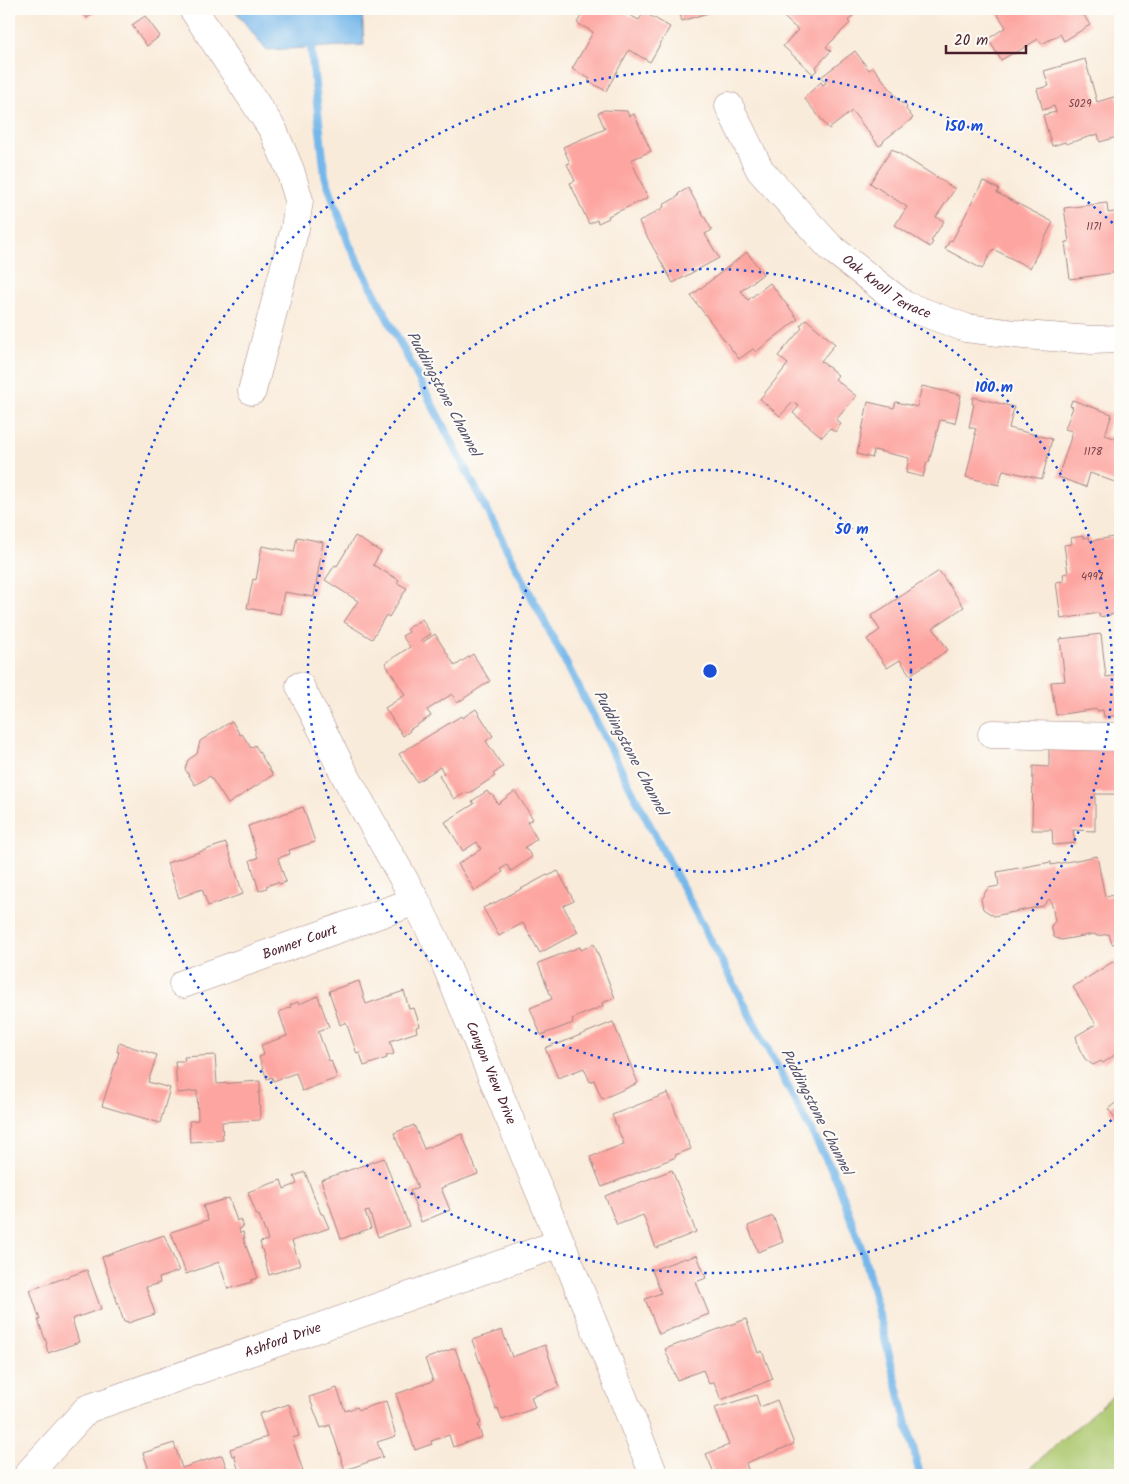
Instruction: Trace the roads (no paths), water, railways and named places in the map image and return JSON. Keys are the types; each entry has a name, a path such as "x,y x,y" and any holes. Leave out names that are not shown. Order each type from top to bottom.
{"street":[{"path":"193,9 273,130 290,170 299,200 295,228 252,391"},
{"name":"Oak Knoll Terrace","path":"729,106 760,170 830,248 904,304 966,328 1033,336 1092,340 1120,339"},
{"name":"Canyon View Drive","path":"300,686 346,777 416,901 438,946 561,1243 654,1475"},
{"path":"992,734 1120,737"},
{"name":"Bonner Court","path":"183,984 416,901"},
{"name":"Ashford Drive","path":"29,1474 87,1410 561,1243"}],"water":[{"path":"234,9 362,9 364,45 266,50"}],"waterway":[{"name":"Puddingstone Channel","path":"311,48 325,176 349,244 655,835 837,1180 863,1253 920,1475"}]}
